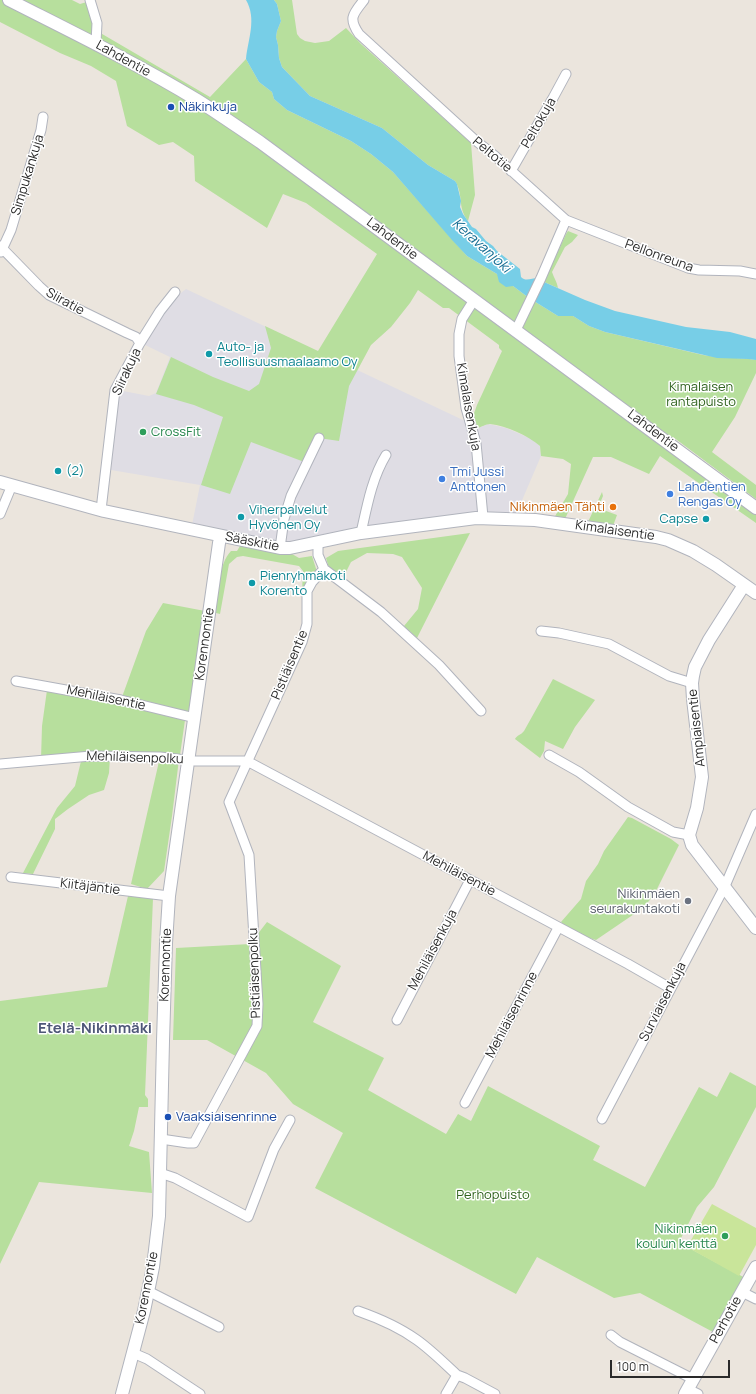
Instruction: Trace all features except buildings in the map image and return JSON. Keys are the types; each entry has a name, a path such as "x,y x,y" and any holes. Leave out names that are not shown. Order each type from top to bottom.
{"street":[{"name":"Lahdentie","path":"9,0 96,43 198,100 260,142 756,508"},
{"path":"90,0 97,23 96,43"},
{"name":"Peltotie","path":"364,0 352,15 352,22 359,34 475,140 566,220"},
{"name":"Peltokuja","path":"511,171 566,74"},
{"name":"Simpukankuja","path":"1,249 15,218 41,130 43,117"},
{"path":"516,330 529,305 566,220"},
{"name":"Pellonreuna","path":"566,220 688,268 699,270 740,271 756,274"},
{"name":"Siiratie","path":"1,249 49,295 136,337 140,343"},
{"name":"Siirakuja","path":"101,510 115,390 140,343 174,292"},
{"name":"Kimalaisenkuja","path":"474,300 462,319 459,334 459,356 466,408 476,443 482,517"},
{"path":"280,548 284,519 291,496 319,438"},
{"path":"361,533 378,467 386,455"},
{"path":"0,514 6,484"},
{"name":"Sääskitie","path":"6,484 101,510 280,548 290,548 318,542"},
{"name":"Kimalaisentie","path":"318,542 361,533 482,517 535,520 656,537 679,544 716,565 756,593"},
{"name":"Korennontie","path":"122,1394 148,1291 159,1216 166,943 169,896 220,536"},
{"path":"318,542 318,554 324,569 381,612 438,665 481,711"},
{"name":"Pistiäisentie","path":"247,761 302,642 307,624 307,591 312,582 324,569"},
{"name":"Ampiaisentie","path":"688,836 697,808 702,777 692,683 696,667 709,640 744,585"},
{"path":"541,631 559,633 609,644 669,676 692,683"},
{"name":"Mehiläisentie","path":"16,681 121,700 195,718"},
{"path":"549,755 579,772 628,807 673,832 688,836 692,845 756,928"},
{"name":"Mehiläisenpolku","path":"0,764 91,756 160,757 189,760 247,761"},
{"name":"Mehiläisentie","path":"247,761 628,964 670,988"},
{"name":"Pistiäisenpolku","path":"161,1139 194,1143 257,1026 258,1004 249,855 229,802 247,761"},
{"name":"Surviaisenkuja","path":"602,1119 725,886 756,814"},
{"name":"Kiitäjäntie","path":"11,877 169,896"},
{"name":"Mehiläisenkuja","path":"396,1020 470,880"},
{"name":"Mehiläisenrinne","path":"465,1103 558,928"},
{"path":"160,1172 175,1178 248,1217 274,1149 290,1120"},
{"name":"Perhotie","path":"691,1389 756,1267"},
{"path":"148,1291 219,1327"},
{"path":"742,1292 756,1299"},
{"path":"358,1311 402,1330 417,1340 457,1375 495,1394"},
{"path":"611,1335 691,1389"},
{"path":"133,1353 147,1359 200,1394"},
{"path":"446,1394 457,1375"}],"shaded area":[{"path":"186,289 465,421 473,416 478,428 488,424 506,428 532,439 540,446 541,456 514,519 290,548 191,530 200,485 111,470 118,390 149,396 156,393 170,357 143,344 173,299"}],"green space":[{"name":"Kimalaisen rantapuisto","path":"0,0 72,0 80,4 90,1 97,31 210,97 246,59 259,82 272,92 274,99 287,110 351,141 371,154 393,172 467,256 497,274 529,298 558,316 573,316 589,326 605,332 703,355 756,360 756,373 735,417 712,452 756,485 756,499 673,437 666,448 756,515 756,523 660,456 649,474 611,457 593,457 565,519 554,518 568,494 571,464 563,459 541,456 540,446 529,438 510,429 490,424 478,428 473,416 502,351 499,348 499,345 449,308 443,308 418,290 410,303 391,327 371,345 349,386 339,441 319,438 307,463 251,442 230,494 201,485 223,417 194,405 156,394 171,357 213,377 249,391 259,384 271,348 265,326 318,351 377,254 306,203 283,194 267,228 195,181 194,156 173,142 159,145 127,126 116,81 91,66 60,53 0,22"},
{"path":"274,0 292,0 297,34 305,41 315,43 329,41 346,28 361,44 471,143 475,195 468,221 461,206 458,186 455,181 428,165 382,128 310,96 282,67 276,37 281,21 277,4"},
{"path":"568,231 578,235 565,247 552,272 558,288 544,282"},
{"path":"602,492 603,496 598,508 617,515 613,526 588,522"},
{"path":"470,533 417,638 404,626 418,609 422,588 402,557 393,554 367,553 351,562 343,578 329,568 326,558 338,551"},
{"path":"240,546 292,554 299,558 312,556 318,575 307,591 302,592 303,571 299,566 243,556 237,557 229,564 220,614 216,613 219,580 223,564 231,551 237,551"},
{"path":"163,603 205,611 191,710 186,713 164,871 147,889 131,884 160,757 110,757 109,773 104,790 89,795 55,819 55,829 33,874 23,873 57,808 75,786 82,757 41,759 42,726 47,690 122,697 146,631"},
{"path":"553,679 595,700 575,727 563,749 545,741 544,751 540,758 515,739 524,731"},
{"path":"628,817 671,839 679,845 654,895 643,908 596,940 573,931 561,922 581,899 586,881 598,864 604,851"},
{"path":"128,896 153,898 145,1095 148,1099 148,1107 139,1107 129,1146 149,1152 152,1193 39,1182 0,1264 0,1001 107,987"},
{"name":"Perhopuisto","path":"267,922 341,966 313,1022 384,1058 368,1090 446,1134 458,1114 471,1121 488,1086 600,1146 593,1160 645,1187 699,1087 717,1097 730,1072 756,1086 756,1107 714,1187 697,1207 678,1244 687,1247 749,1280 713,1332 640,1293 614,1298 537,1257 516,1294 315,1188 343,1133 293,1104 266,1073 207,1040 173,1040 176,948 250,944"},
{"name":"Nikinmäen koulun kenttä","path":"712,1204 756,1228 756,1245 739,1276 687,1247"}],"water":[{"name":"Keravanjoki","path":"246,0 274,0 277,4 281,21 276,37 282,67 310,96 382,128 428,165 455,181 461,201 460,207 463,214 472,227 476,229 486,241 520,269 521,277 527,280 538,278 585,300 615,311 686,327 730,332 756,339 756,360 717,358 605,332 589,326 573,316 558,316 513,286 506,287 499,282 497,274 467,256 393,172 371,154 351,141 287,110 274,99 272,92 259,82 246,59 251,29 251,14"}],"place":[{"name":"Näkinkuja","path":"171,107"},
{"name":"Auto- ja Teollisuusmaalaamo Oy","path":"209,354"},
{"name":"CrossFit","path":"143,432"},
{"name":"(2)","path":"58,471"},
{"name":"Tmi Jussi Anttonen","path":"442,479"},
{"name":"Lahdentien Rengas Oy","path":"670,494"},
{"name":"Nikinmäen Tähti","path":"613,507"},
{"name":"Viherpalvelut Hyvönen Oy","path":"241,517"},
{"name":"Capse","path":"706,519"},
{"name":"Pienryhmäkoti Korento","path":"252,583"},
{"name":"Nikinmäen seurakuntakoti","path":"688,901"},
{"name":"Vaaksiaisenrinne","path":"168,1117"},
{"name":"Nikinmäen koulun kenttä","path":"725,1236"}],"district":[{"name":"Etelä-Nikinmäki","path":"95,1029"}]}
